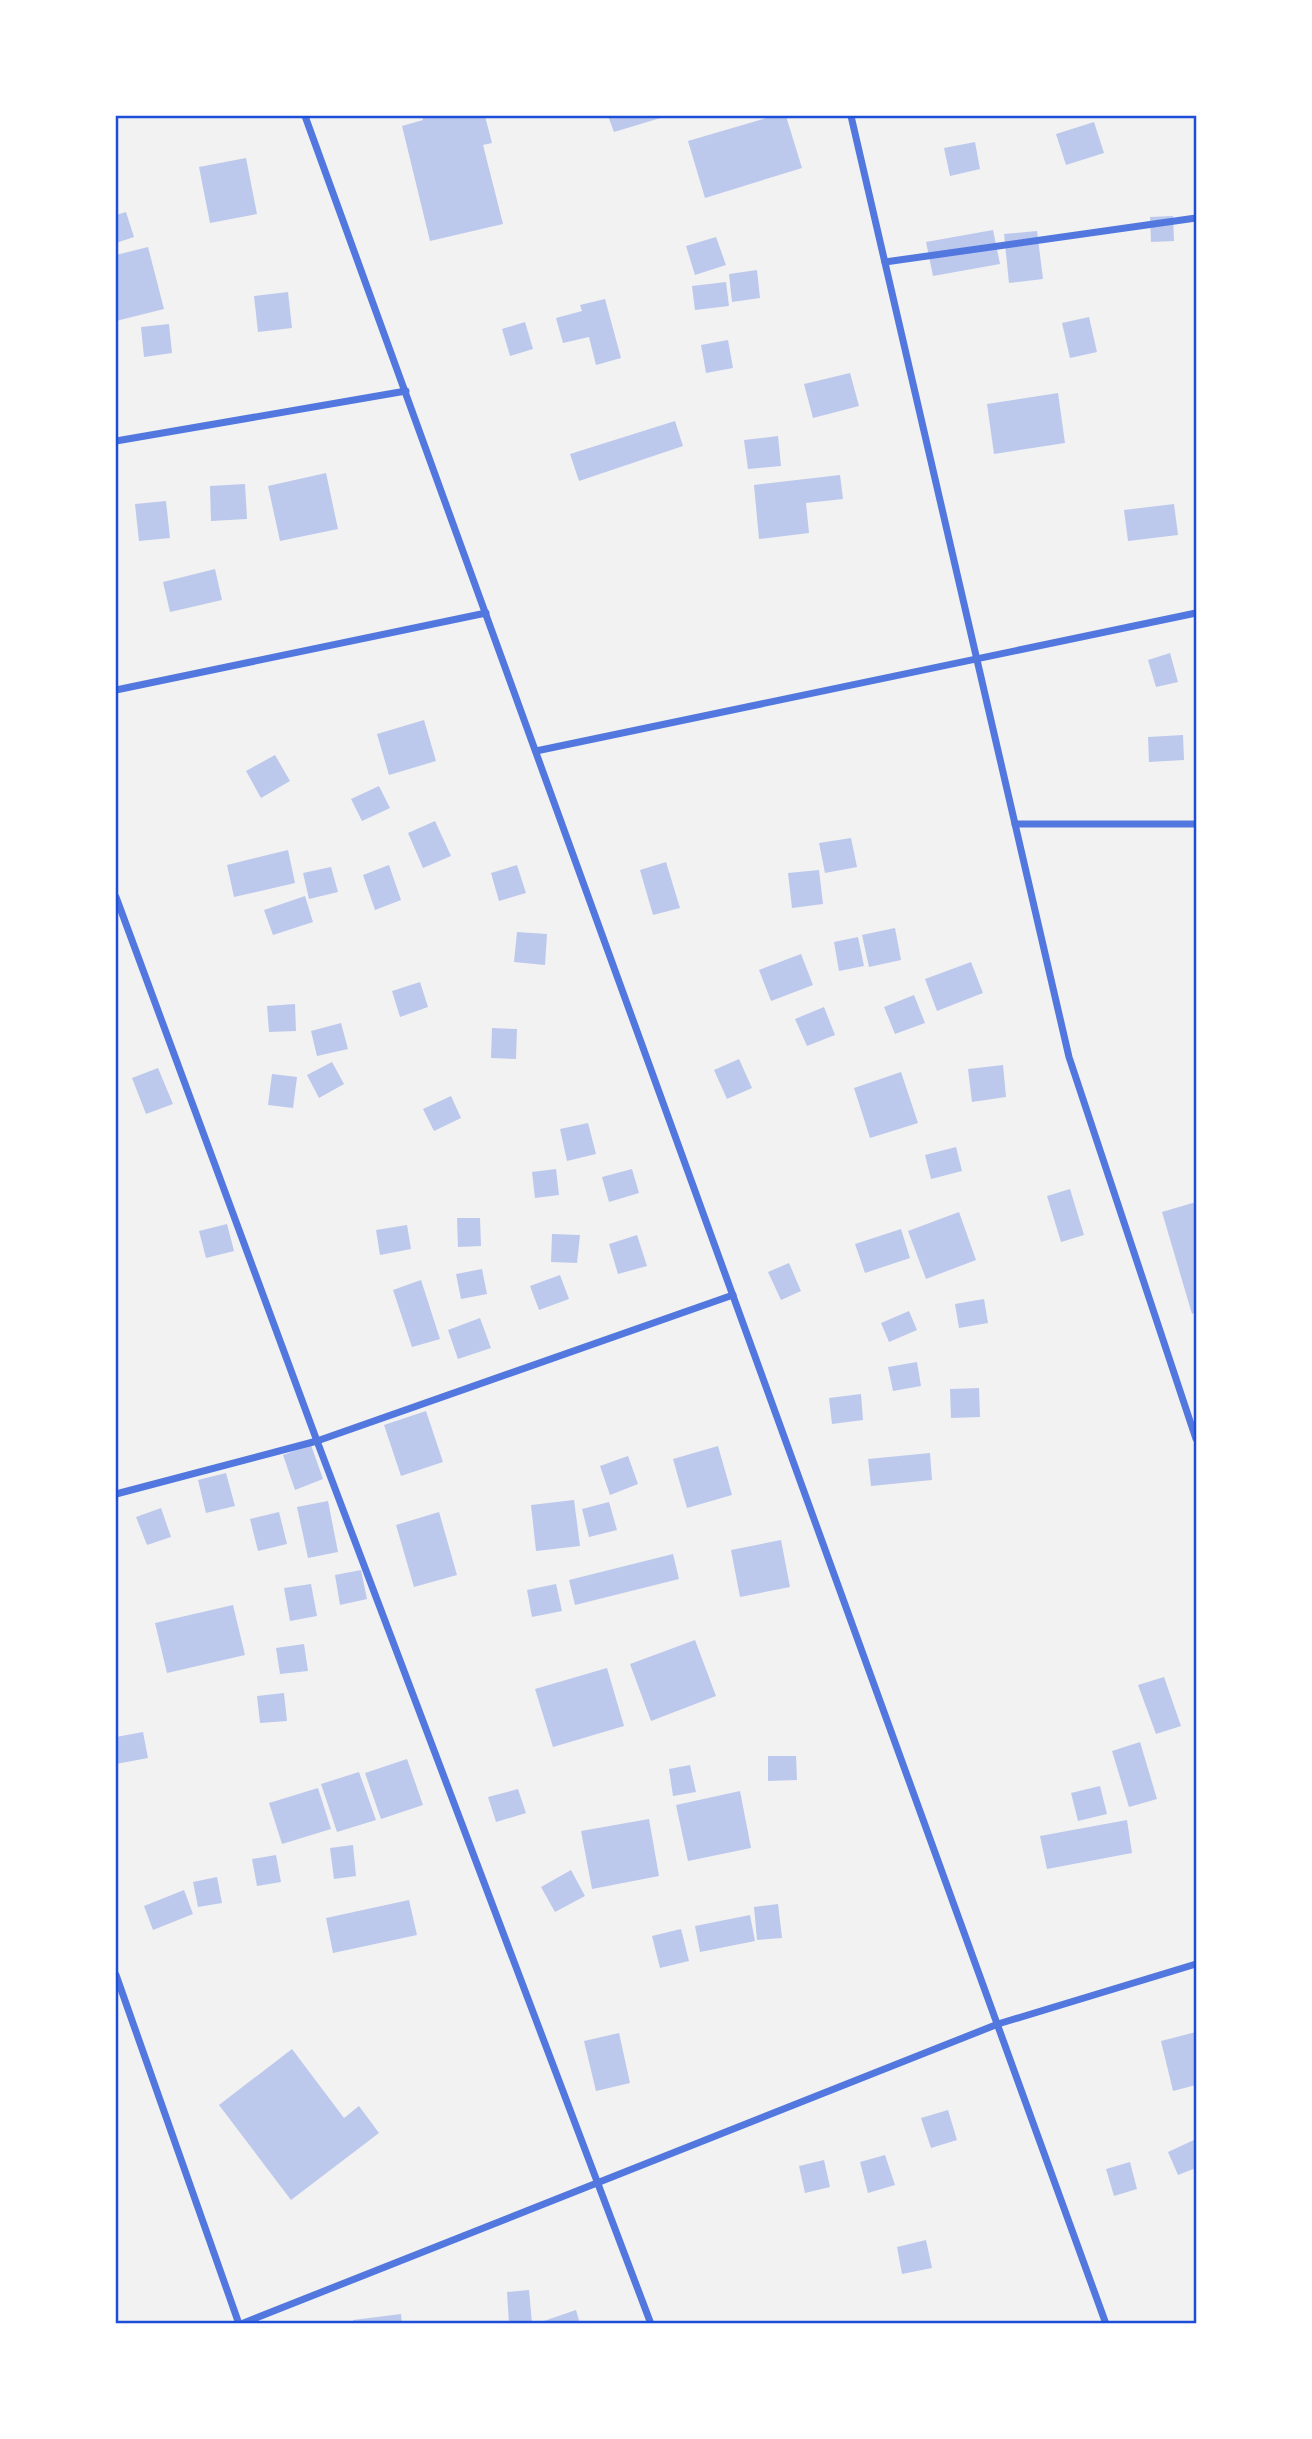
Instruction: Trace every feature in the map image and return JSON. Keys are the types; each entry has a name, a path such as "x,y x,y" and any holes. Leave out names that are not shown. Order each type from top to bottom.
{"street":[{"path":"305,116 1106,2323"},
{"path":"851,116 1069,1057 1196,1439"},
{"path":"885,262 1196,218"},
{"path":"116,441 406,391"},
{"path":"116,690 486,613"},
{"path":"536,751 1196,613"},
{"path":"1015,824 1196,824"},
{"path":"116,897 317,1441 651,2323"},
{"path":"116,1494 317,1441 733,1295"},
{"path":"116,1975 240,2323 998,2024 1196,1964"}],"building":[{"path":"422,116 485,116 492,143 483,145 503,224 430,241 402,126 423,120"},
{"path":"608,116 667,116 614,132"},
{"path":"773,116 786,116 802,168 705,198 688,141"},
{"path":"1094,122 1104,153 1066,165 1056,134"},
{"path":"975,142 980,169 950,176 944,148"},
{"path":"246,158 257,214 210,223 199,167"},
{"path":"126,212 134,237 116,243 116,215"},
{"path":"1173,216 1174,241 1151,242 1150,217"},
{"path":"993,230 1000,264 933,276 926,242"},
{"path":"1037,231 1043,279 1009,283 1004,234"},
{"path":"716,237 726,265 695,275 686,246"},
{"path":"148,247 164,309 116,321 116,255"},
{"path":"757,270 760,298 732,302 729,274"},
{"path":"726,282 729,306 695,310 692,286"},
{"path":"288,292 292,328 258,332 254,296"},
{"path":"605,299 621,358 596,365 589,337 563,343 556,318 582,311 580,305"},
{"path":"1089,317 1097,352 1070,358 1062,323"},
{"path":"525,322 533,349 510,356 502,329"},
{"path":"169,324 172,353 144,357 141,327"},
{"path":"728,340 733,368 706,373 701,345"},
{"path":"850,373 859,406 813,418 804,384"},
{"path":"1058,393 1065,443 994,454 987,404"},
{"path":"675,421 683,446 579,481 570,454"},
{"path":"778,436 781,466 748,469 744,440"},
{"path":"326,473 338,529 280,541 268,486"},
{"path":"840,475 843,499 806,503 809,533 759,539 754,485"},
{"path":"245,484 247,519 211,521 210,486"},
{"path":"166,501 170,538 139,541 135,504"},
{"path":"1174,504 1178,535 1128,541 1124,510"},
{"path":"215,569 222,600 170,612 163,582"},
{"path":"1170,653 1178,682 1156,687 1148,660"},
{"path":"424,720 436,761 389,775 377,734"},
{"path":"1183,735 1184,760 1149,762 1148,737"},
{"path":"275,755 290,781 261,798 246,771"},
{"path":"379,786 390,808 362,821 351,799"},
{"path":"435,821 451,856 423,868 408,833"},
{"path":"851,838 857,867 825,873 819,843"},
{"path":"288,850 295,883 234,897 227,865"},
{"path":"666,862 680,908 653,915 640,870"},
{"path":"389,865 401,900 375,910 363,875"},
{"path":"517,865 526,893 499,901 491,873"},
{"path":"331,867 338,892 309,899 303,873"},
{"path":"819,870 823,904 792,908 788,873"},
{"path":"305,896 313,922 273,935 264,910"},
{"path":"895,928 901,960 869,967 862,935"},
{"path":"517,932 547,934 545,965 514,962"},
{"path":"858,937 864,966 839,971 834,942"},
{"path":"801,954 813,985 771,1001 759,970"},
{"path":"971,962 983,993 937,1011 925,979"},
{"path":"420,982 428,1007 400,1017 392,991"},
{"path":"914,995 925,1023 895,1034 884,1007"},
{"path":"295,1004 296,1031 269,1032 267,1006"},
{"path":"824,1007 835,1035 807,1046 795,1019"},
{"path":"341,1023 348,1049 317,1056 311,1031"},
{"path":"492,1028 517,1029 516,1059 491,1058"},
{"path":"739,1059 752,1088 727,1099 714,1070"},
{"path":"332,1062 344,1084 319,1098 307,1075"},
{"path":"1003,1065 1006,1097 972,1102 968,1069"},
{"path":"158,1068 173,1104 146,1114 132,1078"},
{"path":"901,1072 918,1123 870,1138 854,1088"},
{"path":"272,1074 297,1077 293,1108 268,1105"},
{"path":"451,1096 461,1118 434,1131 423,1109"},
{"path":"588,1123 596,1154 567,1161 560,1129"},
{"path":"956,1147 962,1171 931,1179 925,1155"},
{"path":"556,1169 559,1195 535,1198 532,1172"},
{"path":"632,1169 639,1193 609,1202 602,1177"},
{"path":"1070,1189 1084,1235 1061,1242 1047,1196"},
{"path":"1196,1202 1196,1312 1192,1314 1162,1212"},
{"path":"959,1212 976,1260 926,1279 908,1231"},
{"path":"457,1218 480,1218 481,1246 458,1247"},
{"path":"227,1224 234,1251 206,1258 199,1231"},
{"path":"407,1225 411,1249 380,1255 376,1230"},
{"path":"901,1229 910,1258 865,1273 855,1244"},
{"path":"552,1234 580,1235 577,1263 551,1262"},
{"path":"637,1235 647,1266 618,1274 609,1244"},
{"path":"789,1263 801,1291 781,1300 768,1272"},
{"path":"482,1269 487,1294 461,1299 456,1274"},
{"path":"560,1275 569,1299 539,1310 530,1286"},
{"path":"421,1280 440,1339 412,1347 393,1290"},
{"path":"984,1299 988,1323 959,1328 955,1304"},
{"path":"909,1311 917,1330 889,1342 881,1323"},
{"path":"480,1318 491,1348 458,1359 448,1330"},
{"path":"917,1362 921,1386 893,1391 888,1367"},
{"path":"979,1388 980,1417 951,1418 950,1389"},
{"path":"861,1394 863,1420 832,1424 829,1398"},
{"path":"426,1411 443,1462 401,1476 384,1425"},
{"path":"311,1445 323,1479 295,1490 283,1455"},
{"path":"718,1446 732,1495 687,1508 673,1459"},
{"path":"930,1453 932,1480 871,1486 868,1459"},
{"path":"628,1456 638,1484 610,1495 600,1466"},
{"path":"226,1473 235,1506 206,1513 198,1480"},
{"path":"574,1500 580,1546 536,1551 531,1505"},
{"path":"328,1501 338,1552 308,1558 297,1507"},
{"path":"609,1502 617,1530 589,1537 582,1509"},
{"path":"161,1508 171,1537 147,1545 136,1517"},
{"path":"279,1512 287,1544 258,1551 250,1519"},
{"path":"439,1512 457,1575 414,1587 396,1525"},
{"path":"781,1540 790,1587 740,1597 731,1550"},
{"path":"673,1554 679,1579 575,1605 569,1580"},
{"path":"361,1570 367,1599 340,1605 335,1575"},
{"path":"311,1584 317,1616 290,1621 284,1588"},
{"path":"556,1584 562,1611 532,1617 527,1590"},
{"path":"233,1605 245,1655 167,1673 155,1623"},
{"path":"695,1640 716,1696 651,1721 630,1664"},
{"path":"304,1644 308,1671 280,1674 276,1648"},
{"path":"607,1668 624,1726 553,1747 535,1689"},
{"path":"1164,1677 1181,1726 1156,1734 1138,1685"},
{"path":"284,1693 287,1721 260,1723 257,1696"},
{"path":"143,1732 148,1758 116,1764 116,1737"},
{"path":"1140,1742 1157,1799 1129,1807 1112,1751"},
{"path":"768,1756 796,1756 797,1780 768,1781"},
{"path":"407,1759 423,1805 381,1819 365,1773"},
{"path":"690,1765 696,1792 673,1796 669,1769"},
{"path":"359,1772 376,1820 337,1832 321,1784"},
{"path":"1100,1786 1107,1814 1078,1821 1071,1793"},
{"path":"318,1788 331,1829 282,1844 269,1803"},
{"path":"518,1789 526,1813 496,1822 488,1797"},
{"path":"740,1791 751,1848 688,1861 676,1805"},
{"path":"649,1819 659,1876 592,1889 581,1831"},
{"path":"1127,1820 1132,1853 1047,1869 1040,1836"},
{"path":"353,1845 356,1876 334,1879 330,1848"},
{"path":"276,1855 281,1882 257,1886 252,1859"},
{"path":"571,1870 585,1896 555,1912 541,1887"},
{"path":"217,1877 222,1903 198,1907 193,1882"},
{"path":"184,1890 193,1914 153,1930 144,1906"},
{"path":"409,1900 417,1935 333,1953 326,1918"},
{"path":"778,1904 782,1938 757,1940 754,1907"},
{"path":"750,1915 755,1941 700,1952 695,1926"},
{"path":"681,1929 689,1961 660,1968 652,1936"},
{"path":"1196,2032 1196,2085 1173,2091 1161,2041"},
{"path":"619,2033 630,2083 596,2091 584,2041"},
{"path":"292,2049 344,2118 359,2106 379,2133 291,2200 219,2105"},
{"path":"948,2110 957,2140 931,2148 921,2118"},
{"path":"1196,2139 1196,2168 1178,2175 1168,2152"},
{"path":"885,2155 895,2185 868,2193 860,2162"},
{"path":"824,2160 830,2187 805,2193 799,2166"},
{"path":"1130,2162 1137,2189 1114,2196 1106,2169"},
{"path":"926,2240 932,2268 902,2274 897,2247"},
{"path":"529,2290 532,2323 509,2324 507,2292"},
{"path":"576,2310 580,2324 538,2324 538,2323"},
{"path":"401,2314 402,2324 354,2324 353,2320"}]}
